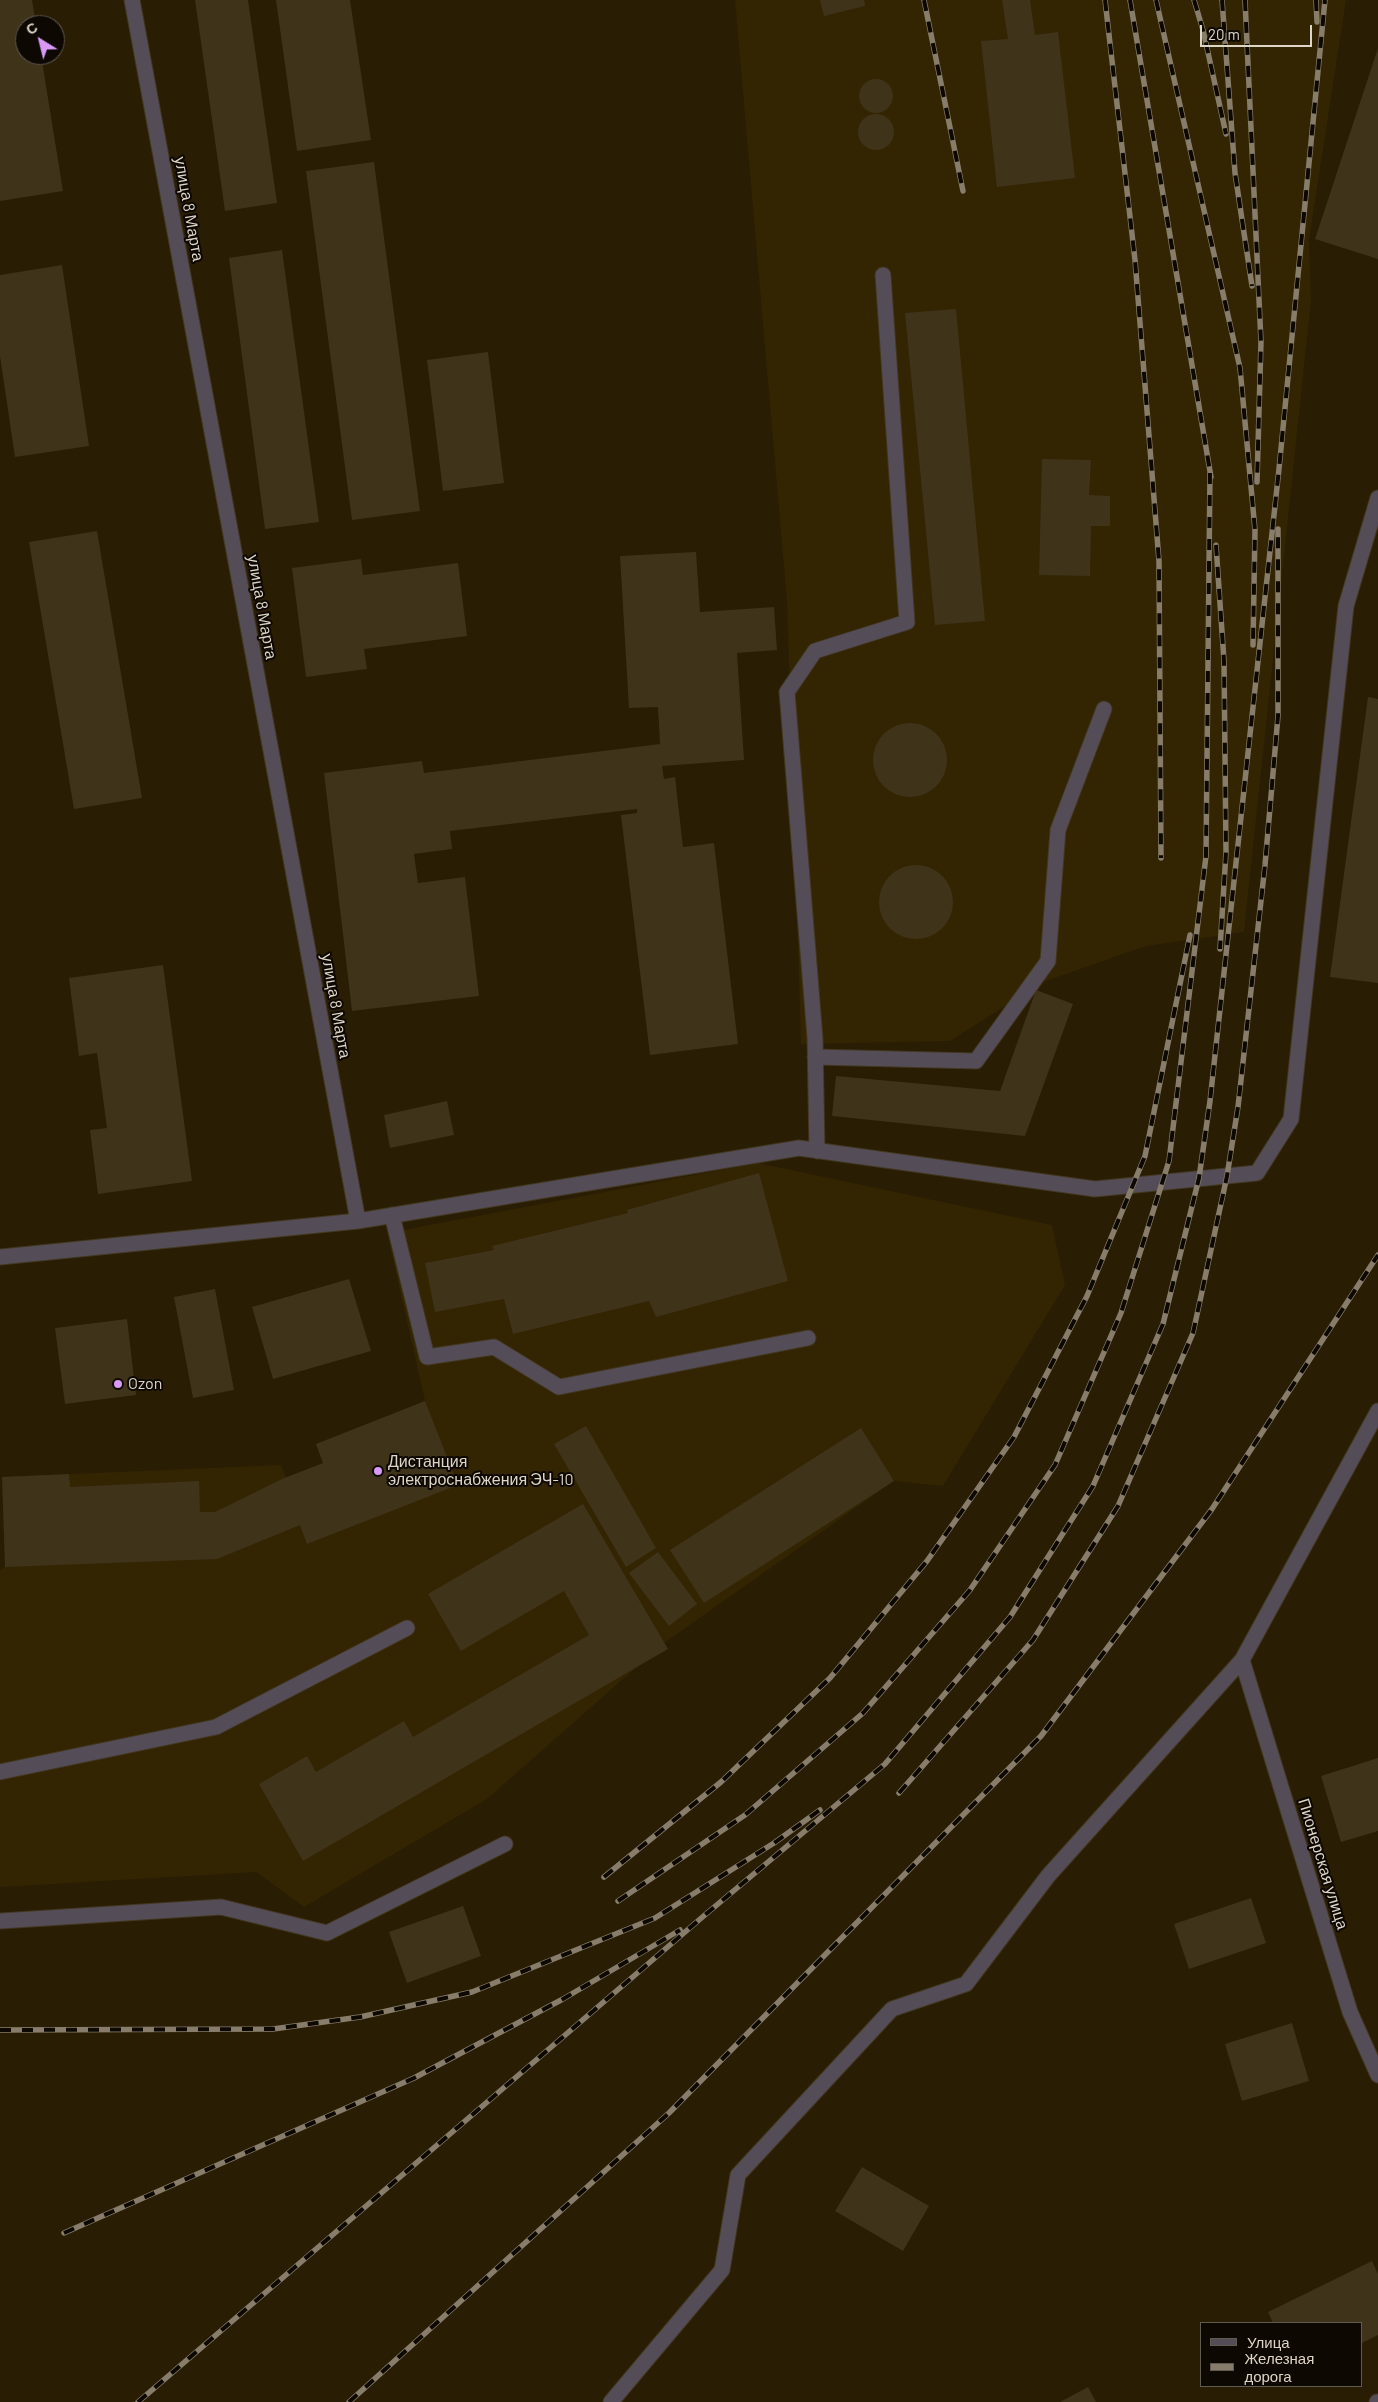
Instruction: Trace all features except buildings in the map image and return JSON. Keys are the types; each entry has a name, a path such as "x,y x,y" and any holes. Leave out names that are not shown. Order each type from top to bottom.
{"street":[{"name":"улица 8 Марта","path":"132,0 358,1221"},
{"path":"817,1151 815,1057 787,692 815,651 907,622 883,275"},
{"path":"0,1256 358,1221 799,1148 1095,1189 1257,1173 1291,1119 1346,606 1378,498"},
{"path":"815,1057 976,1061 1048,961 1058,830 1104,709"},
{"path":"392,1215 427,1357 494,1347 558,1387 808,1338"},
{"path":"611,2402 722,2270 738,2175 892,2009 966,1984 1048,1876 1242,1660 1378,1411"},
{"path":"0,1772 216,1727 407,1628"},
{"name":"Пионерская улица","path":"1242,1660 1350,2012 1378,2075"},
{"path":"0,1921 221,1907 327,1933 505,1844"}],"shaded area":[{"path":"735,0 1346,0 1309,240 1311,301 1244,932 1146,946 1043,982 950,1041 801,1044 787,601"},
{"path":"758,1163 1052,1225 1065,1285 943,1486 894,1481 664,1643 487,1799 304,1907 256,1872 0,1887 0,1570 5,1567 2,1477 281,1465 286,1478 323,1463 316,1444 425,1401 387,1233"}],"railway":[{"path":"924,0 963,191"},
{"path":"1105,0 1135,260 1159,561 1161,858"},
{"path":"1130,0 1211,477"},
{"path":"1156,0 1240,368 1255,530 1253,645"},
{"path":"1194,0 1203,30 1226,134"},
{"path":"1222,0 1235,173 1252,286"},
{"path":"1245,0 1261,342 1257,482"},
{"path":"1316,0 1317,22"},
{"path":"138,2402 706,1914 885,1764 1010,1617 1093,1486 1163,1324 1199,1178 1210,1101 1279,469 1325,0"},
{"path":"618,1901 745,1815 863,1713 970,1590 1055,1465 1121,1313 1169,1161 1206,856 1210,471"},
{"path":"899,1793 1033,1640 1118,1506 1193,1333 1227,1176 1238,1107 1265,865 1278,716 1278,529"},
{"path":"1216,545 1224,661 1226,852 1220,949"},
{"path":"604,1877 721,1782 830,1678 927,1561 1014,1437 1087,1296 1145,1156 1190,935"},
{"path":"349,2402 669,2113 1041,1736 1212,1509 1378,1255"},
{"path":"0,2030 273,2029 360,2017 472,1992 655,1918 774,1843 820,1810"},
{"path":"64,2233 414,2078 563,1999 680,1930"}],"place":[{"name":"Ozon","path":"118,1384"},
{"name":"Дистанция электроснабжения ЭЧ-10","path":"378,1471"}]}
